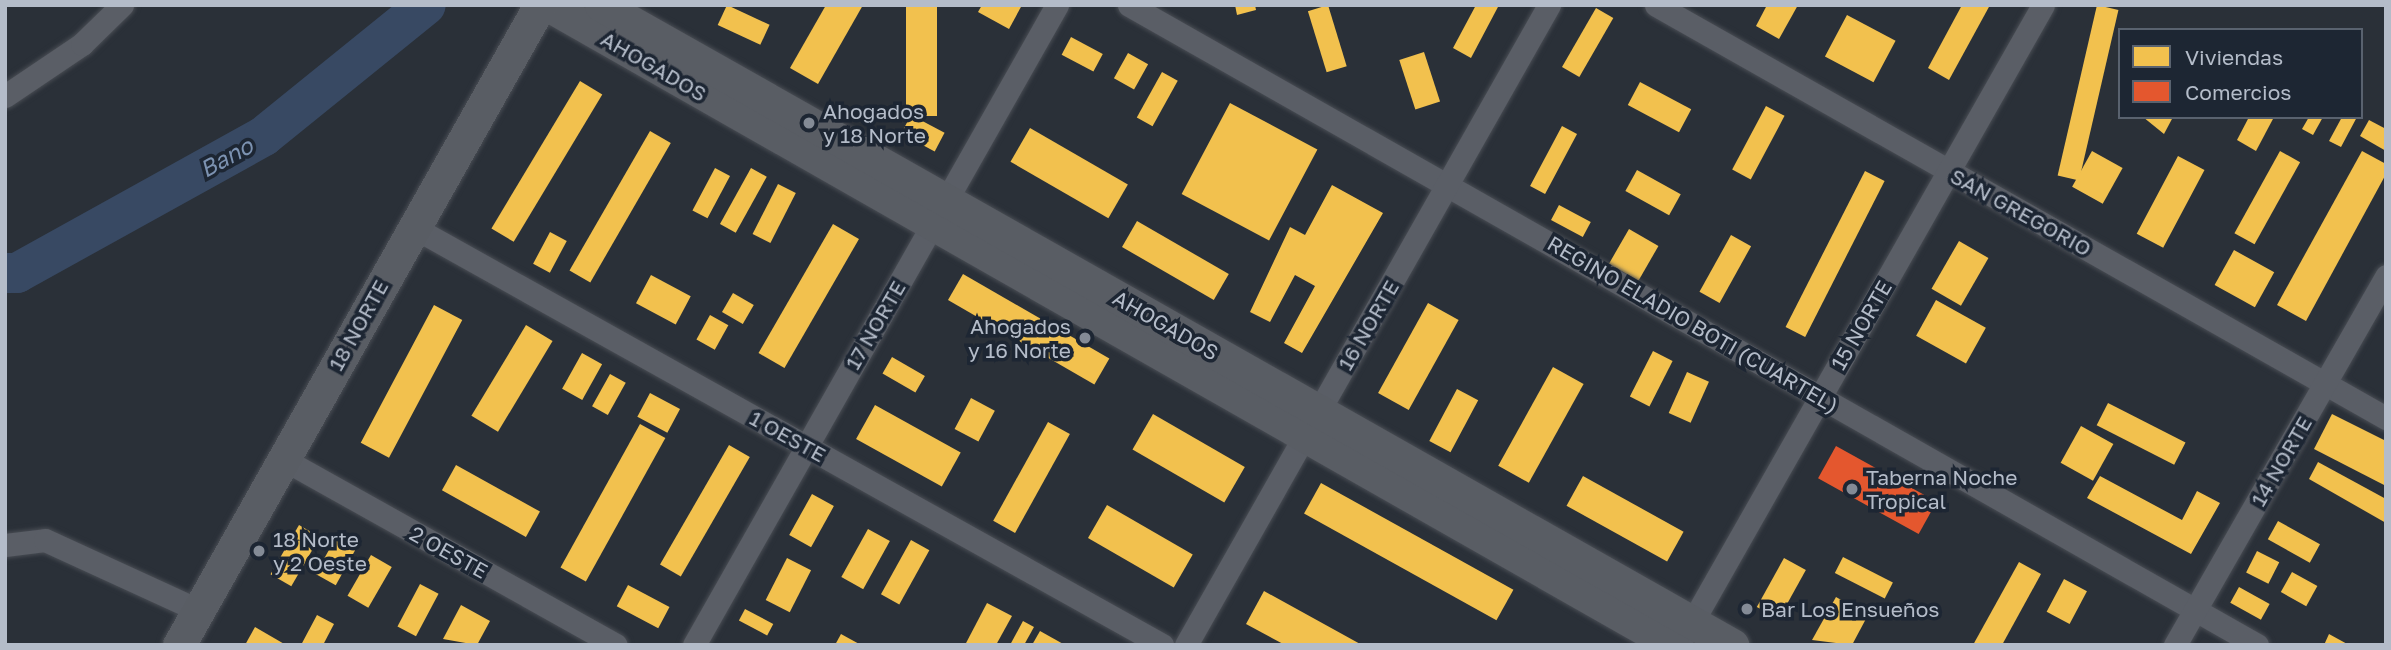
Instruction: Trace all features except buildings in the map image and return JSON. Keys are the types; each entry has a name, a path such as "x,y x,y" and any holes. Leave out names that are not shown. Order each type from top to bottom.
{"main road":[{"name":"18 NORTE","path":"179,645 540,5"},
{"name":"AHOGADOS","path":"548,5 939,213 1312,423 1681,637 1732,645"},
{"name":"AHOGADOS","path":"601,5 939,213"}],"street":[{"path":"5,96 82,44 122,5"},
{"name":"17 NORTE","path":"694,645 1057,5"},
{"name":"REGINO ELADIO BOTI (CUARTEL)","path":"1129,5 2257,645"},
{"name":"16 NORTE","path":"1186,645 1549,5"},
{"name":"SAN GREGORIO","path":"1656,5 2386,418"},
{"name":"15 NORTE","path":"1681,637 2043,5"},
{"name":"1 OESTE","path":"413,227 1162,645"},
{"name":"14 NORTE","path":"2175,645 2386,276"},
{"name":"2 OESTE","path":"283,459 616,645"},
{"path":"5,545 45,540 198,610"}],"waterway":[{"name":"Bano","path":"5,273 17,273 264,136 426,5"}],"place":[{"name":"Ahogados y 18 Norte","path":"809,123"},
{"name":"Ahogados y 16 Norte","path":"1085,338"},
{"name":"Taberna Noche Tropical","path":"1852,489"},
{"name":"18 Norte y 2 Oeste","path":"259,551"},
{"name":"Bar Los Ensueños","path":"1747,609"}]}
